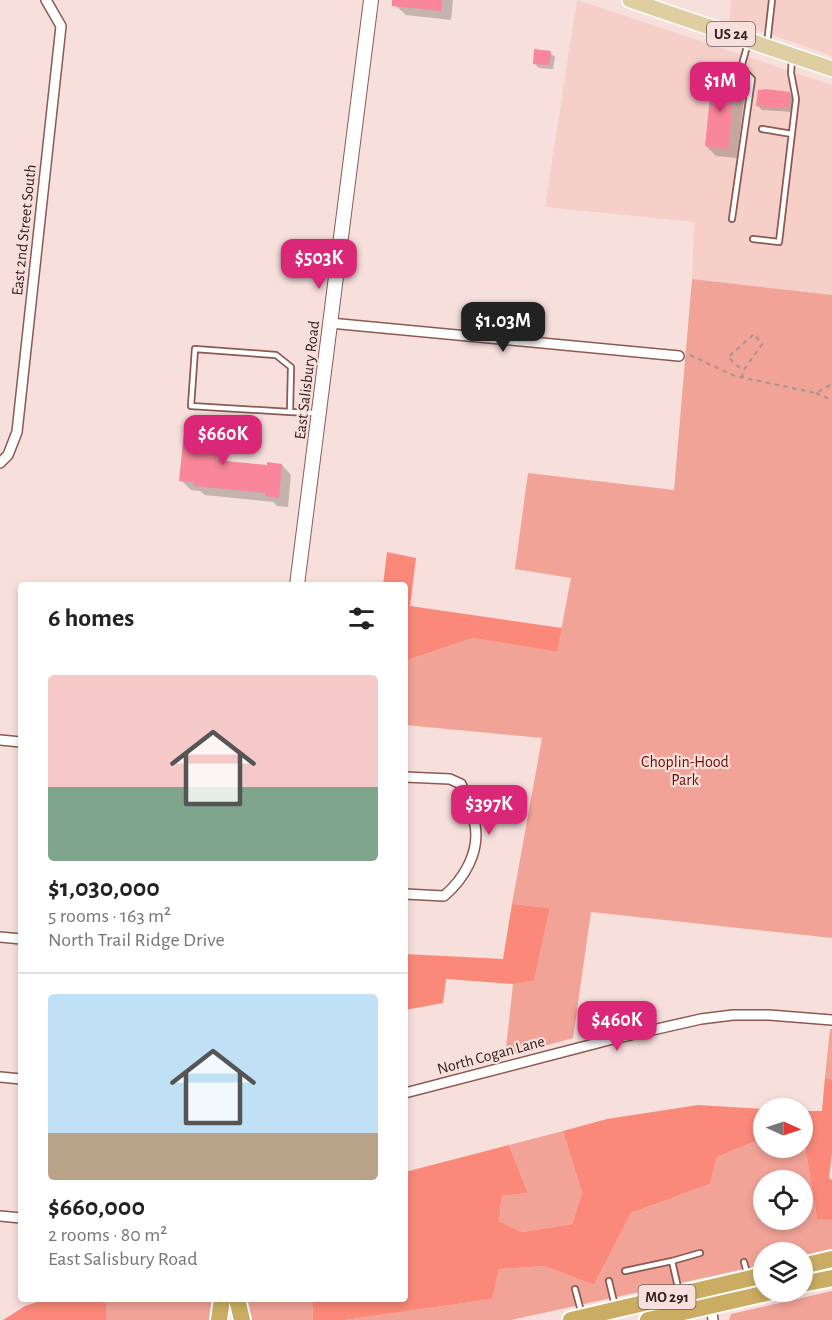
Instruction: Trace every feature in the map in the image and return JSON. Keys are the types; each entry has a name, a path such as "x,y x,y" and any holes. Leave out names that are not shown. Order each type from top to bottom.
{"highway":[{"path":"813,1257 832,1259"},
{"name":"MO 291","path":"577,1319 680,1294 752,1272"},
{"path":"813,1282 832,1278"},
{"name":"MO 291","path":"648,1320 712,1313 753,1298"},
{"path":"219,1320 222,1302"},
{"path":"238,1302 242,1320"}],"main road":[{"name":"East Salisbury Road","path":"297,582 371,0"},
{"name":"US 24","path":"630,0 832,69"},
{"path":"226,1320 227,1302"}],"street":[{"name":"East 2nd Street South","path":"0,463 8,455 18,432 61,26 46,0"},
{"path":"330,323 679,356"},
{"path":"0,740 18,742"},
{"path":"408,777 450,779 461,784 476,826 474,856 453,888 444,896 408,894"},
{"path":"0,937 18,939"},
{"name":"North Cogan Lane","path":"408,1092 613,1039 701,1019 733,1015 769,1015 832,1020"},
{"path":"0,1077 18,1079"},
{"path":"0,1216 18,1218"}],"lane":[{"path":"767,46 772,0"},
{"path":"732,219 752,79 741,68 748,40"},
{"path":"753,239 779,242 795,99 791,73 792,56"},
{"path":"762,129 792,134"},
{"path":"290,412 291,367 276,355 195,349 191,406 290,412 319,413"},
{"path":"625,1271 700,1253"},
{"path":"672,1260 680,1294"},
{"path":"609,1281 615,1309"},
{"path":"575,1289 577,1319"}],"path":[{"path":"742,378 743,371 762,344 754,334 728,357 743,371"},
{"path":"690,355 742,378 816,393 832,400"},
{"path":"816,393 832,384"}],"shaded area":[{"path":"577,0 832,85 832,295 692,279 694,222 545,207"},
{"path":"731,0 832,0 832,56 729,20"},
{"path":"387,552 416,558 410,606 562,628 557,652 472,638 408,660 408,582 383,582"},
{"path":"512,904 550,908 534,980 513,984 446,979 443,1003 408,1009 408,954 503,959"},
{"path":"825,1077 832,1080 832,1153 829,1178 832,1180 832,1220 817,1219 813,1195 813,1170 809,1170 807,1158 813,1158 813,1111 822,1111"},
{"path":"698,1105 753,1108 753,1142 717,1157 710,1184 631,1213 594,1285 544,1266 499,1269 492,1299 345,1320 313,1320 312,1302 408,1302 408,1171 509,1145 528,1193 502,1196 499,1221 522,1232 572,1224 582,1193 563,1131 607,1119"},
{"path":"37,1302 104,1302 106,1303 106,1320 3,1320 25,1306"}],"green space":[{"name":"Choplin-Hood Park","path":"692,279 832,295 832,938 591,912 573,1038 505,1057 513,984 534,979 550,908 512,904 542,738 408,725 408,660 472,638 557,652 571,578 515,569 528,473 674,490"},
{"path":"830,1029 832,1029 832,1080 825,1077"},
{"path":"563,1131 582,1193 572,1224 522,1232 499,1221 502,1196 528,1193 509,1145"},
{"path":"753,1142 753,1158 807,1158 809,1170 753,1170 753,1230 813,1230 813,1194 817,1218 832,1220 832,1249 813,1254 813,1242 753,1242 753,1267 511,1320 345,1320 492,1299 499,1269 544,1266 594,1285 631,1213 710,1184 717,1157"},
{"path":"832,1291 832,1320 729,1320 731,1314 784,1302 813,1302 813,1295"},
{"path":"104,1302 215,1302 212,1320 106,1320 106,1303"},
{"path":"246,1302 312,1302 313,1320 248,1320"}],"building":[{"path":"392,0 442,0 441,11 392,6"},
{"path":"534,49 551,51 549,65 533,64"},
{"path":"712,77 735,80 728,149 705,146"},
{"path":"758,90 790,92 788,108 756,106"},
{"path":"185,423 220,426 216,460 267,465 267,462 282,464 279,498 265,496 266,493 193,486 194,482 179,481"}]}
